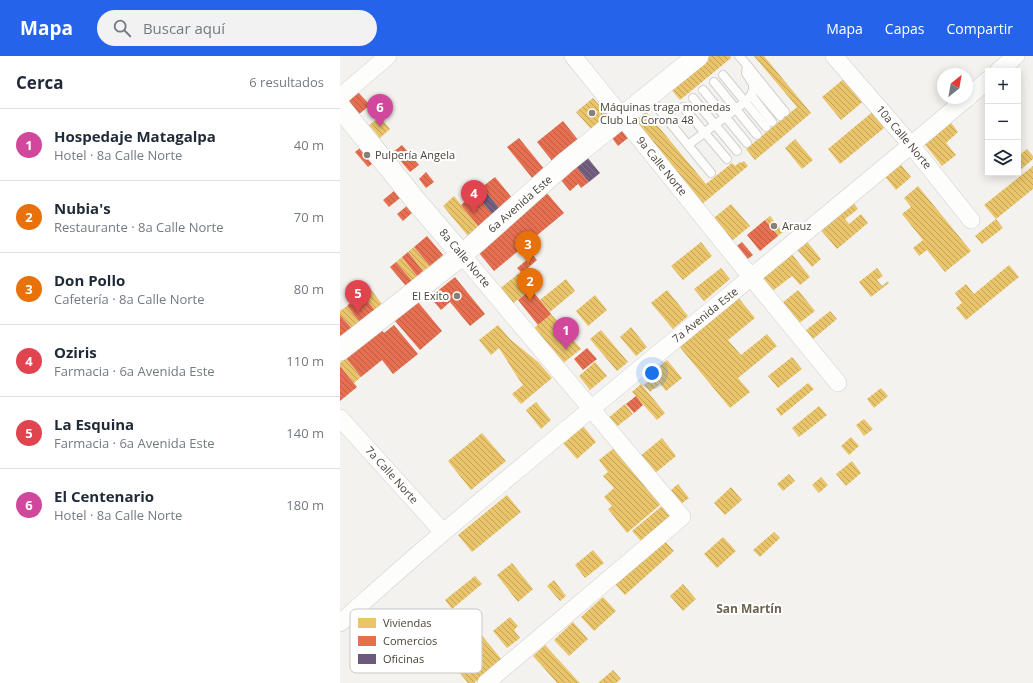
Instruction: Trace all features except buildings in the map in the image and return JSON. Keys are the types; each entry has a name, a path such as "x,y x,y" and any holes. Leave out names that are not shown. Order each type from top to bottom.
{"street":[{"path":"340,97 388,56"},
{"name":"9a Calle Norte","path":"573,56 838,383"},
{"name":"6a Avenida Este","path":"340,350 462,255 565,163 698,56"},
{"name":"10a Calle Norte","path":"834,56 911,145 971,220"},
{"path":"1002,68 1016,56"},
{"name":"7a Avenida Este","path":"973,93 985,83"},
{"name":"7a Avenida Este","path":"356,609 443,532 591,408 960,104"},
{"name":"8a Calle Norte","path":"340,107 416,201 682,517 486,683"},
{"name":"7a Calle Norte","path":"340,418 443,532"},
{"name":"7a Avenida Este","path":"340,623 350,614"}],"lane":[{"path":"739,56 747,65 782,114 753,84 746,73 747,65"},
{"path":"722,75 745,102 769,125 751,95"},
{"path":"714,82 757,135"},
{"path":"688,145 745,102 751,95 753,84"},
{"path":"703,90 747,143"},
{"path":"648,96 711,172"},
{"path":"693,98 737,151"},
{"path":"684,107 727,159"}],"place":[{"name":"Máquinas traga monedas Club La Corona 48","path":"592,113"},
{"name":"El Centenario","path":"380,127"},
{"name":"Pulpería Angela","path":"367,155"},
{"name":"Oziris","path":"474,213"},
{"name":"Arauz","path":"774,226"},
{"name":"Don Pollo","path":"528,264"},
{"name":"El Exito","path":"457,296"},
{"name":"Nubia's","path":"530,301"},
{"name":"La Esquina","path":"358,313"},
{"name":"Hospedaje Matagalpa","path":"566,350"}],"district":[{"name":"San Martín","path":"749,609"}]}
